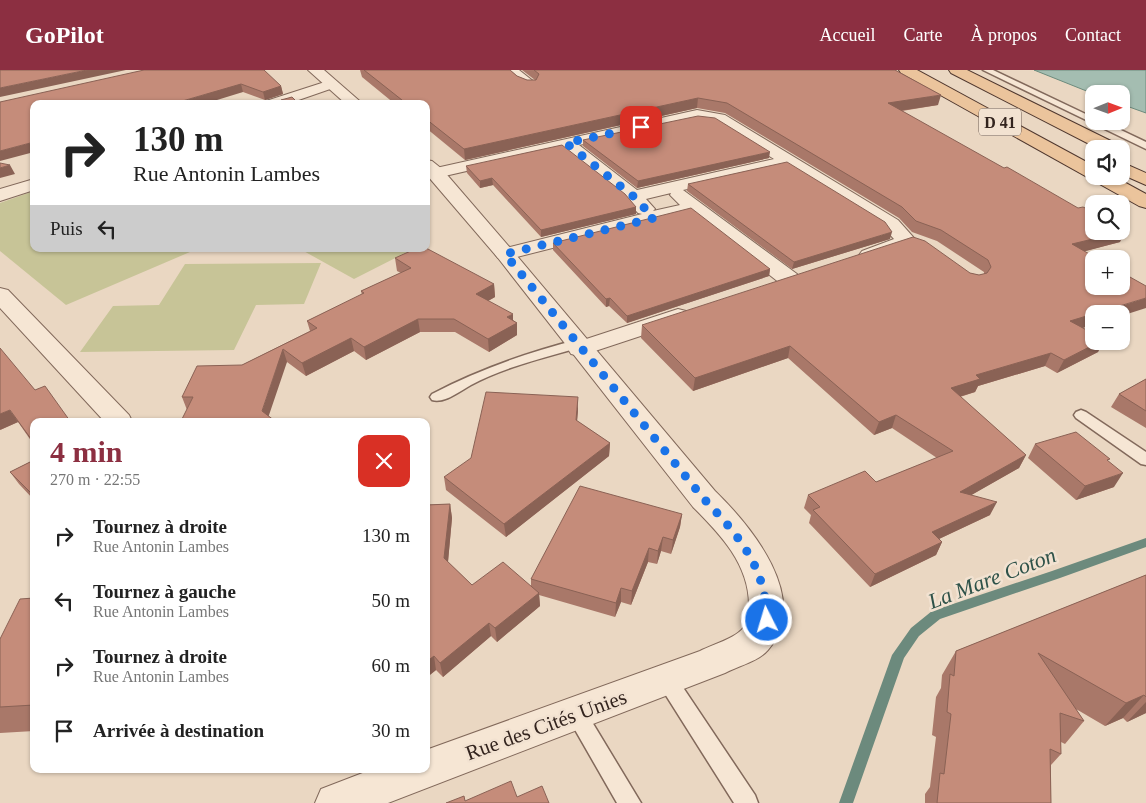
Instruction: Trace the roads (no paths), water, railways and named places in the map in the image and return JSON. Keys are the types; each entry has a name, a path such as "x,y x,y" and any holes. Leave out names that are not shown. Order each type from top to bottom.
{"main road":[{"name":"D 41","path":"906,70 1085,168"},
{"path":"934,70 1085,147"},
{"path":"956,70 1095,140"},
{"path":"1130,157 1146,165"},
{"path":"1130,172 1146,180"},
{"path":"1115,185 1146,202"}],"street":[{"path":"510,70 531,85"},
{"path":"279,100 323,77 342,72"},
{"path":"323,77 350,100"},
{"path":"431,169 697,115 719,118 891,224 913,241 854,259"},
{"path":"566,143 633,196 654,218"},
{"path":"633,196 789,161"},
{"path":"431,169 505,254 578,346 695,310"},
{"path":"0,196 30,185"},
{"path":"670,188 789,279"},
{"path":"505,254 693,207"},
{"path":"0,295 115,418"},
{"name":"Rue des Cités Unies","path":"430,768 712,662 755,640 767,620 766,601 756,567 737,534 704,499 578,346"},
{"name":"Rue des Cités Unies","path":"335,803 416,773"}],"lane":[{"path":"987,70 1085,117"},
{"path":"1113,130 1146,146"},
{"path":"437,397 501,367 578,346"},
{"path":"1081,415 1146,460"},
{"path":"667,680 747,803"},
{"path":"576,714 630,803"}],"waterway":[{"name":"La Mare Coton","path":"846,803 898,655 915,632 936,615 1056,575 1146,542"}]}
